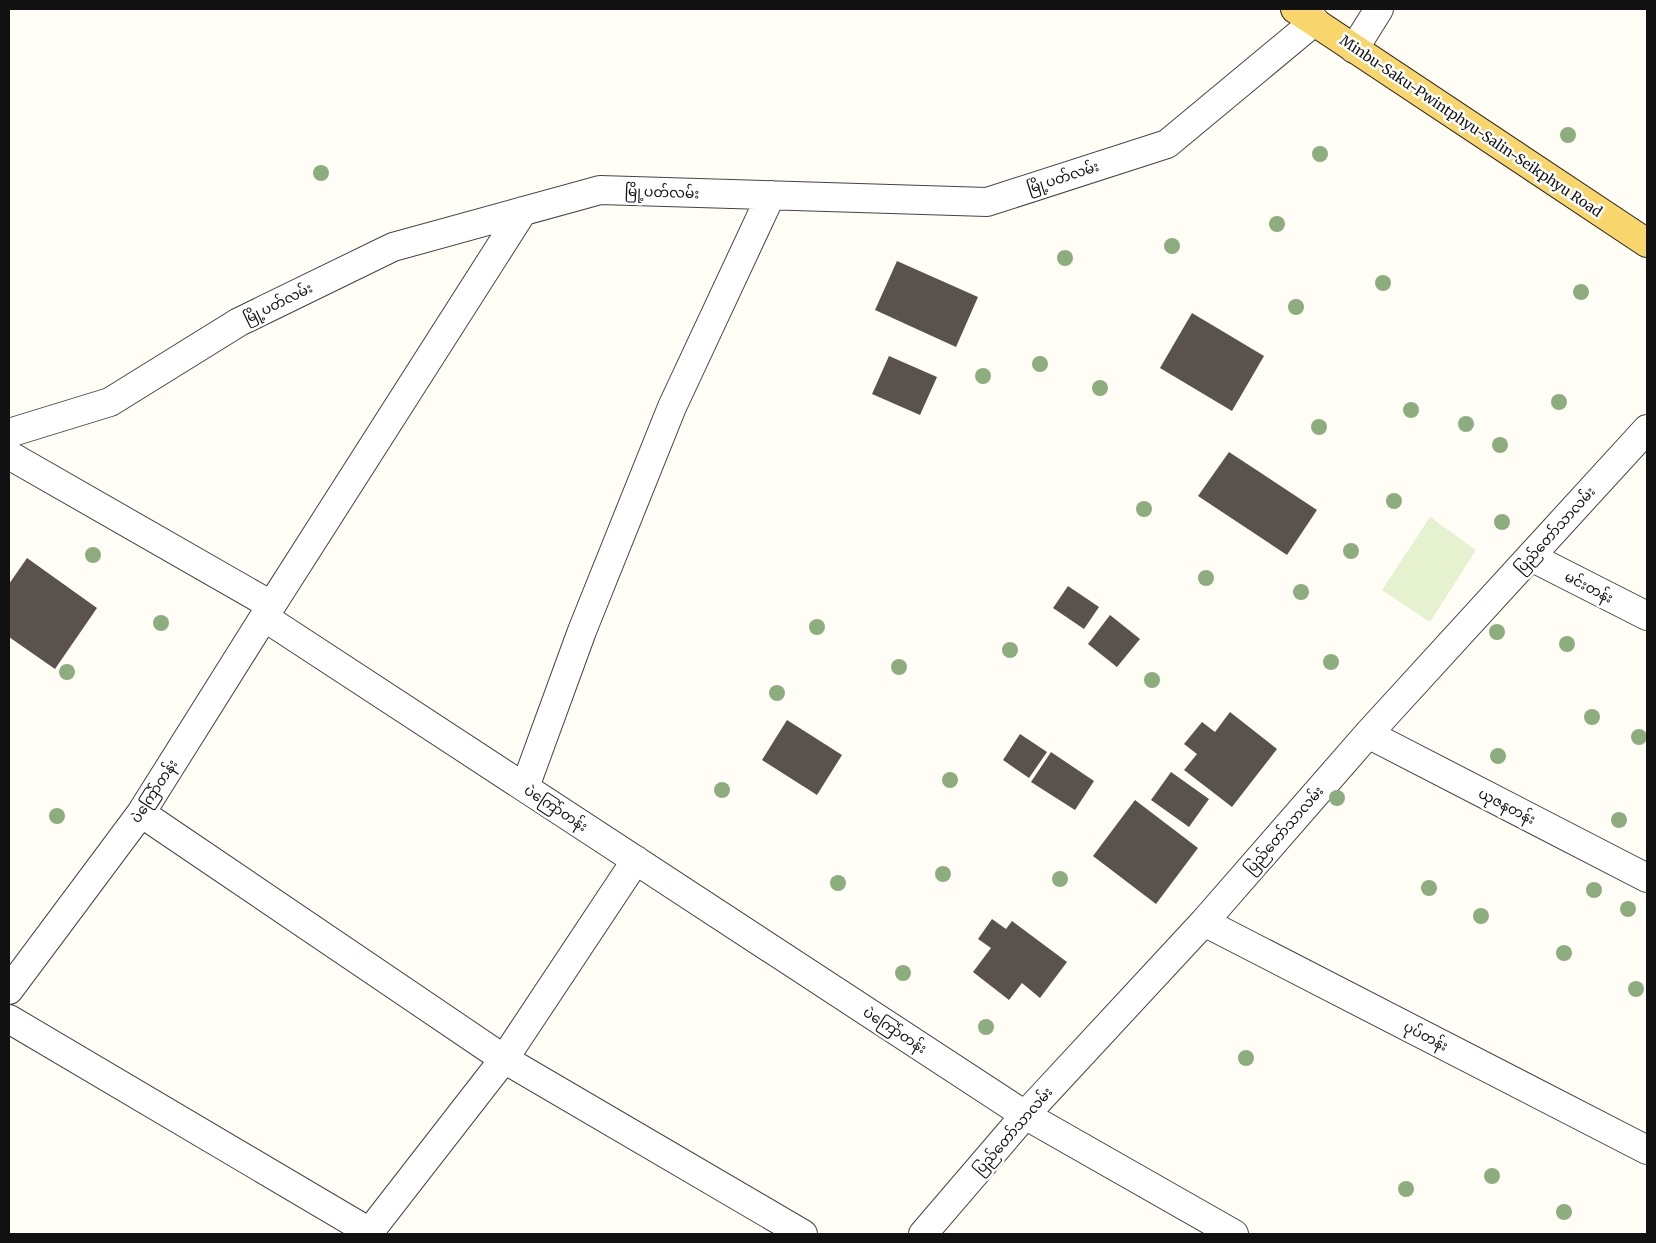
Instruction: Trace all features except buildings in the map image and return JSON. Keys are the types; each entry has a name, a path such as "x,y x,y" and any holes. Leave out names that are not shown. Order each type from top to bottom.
{"main road":[{"name":"Minbu-Saku-Pwintphyu-Salin-Seikphyu Road","path":"1305,15 1647,243"}],"street":[{"path":"1354,49 1379,9"},
{"name":"မြို့ပတ်လမ်း","path":"9,434 110,402 238,322 394,247 600,190 988,202 1167,144 1305,15"},
{"path":"525,787 582,631 672,407 771,195"},
{"path":"9,455 267,611 522,212"},
{"name":"ပြည်တော်သာလမ်း","path":"923,1234 1025,1115 1204,922 1368,734 1647,428"},
{"name":"မင်းတန်း","path":"1531,557 1647,616"},
{"name":"ပဲကြော်တန်း","path":"9,990 142,813 267,611 525,787 1025,1115 1234,1234"},
{"name":"ယုဇနတန်း","path":"1368,734 1647,878"},
{"path":"142,813 504,1059 803,1234"},
{"path":"9,1019 370,1234 504,1059 636,860"},
{"name":"ပုပ်တန်း","path":"1204,922 1647,1150"}],"green space":[{"path":"1430,517 1476,550 1430,622 1382,590"}]}
